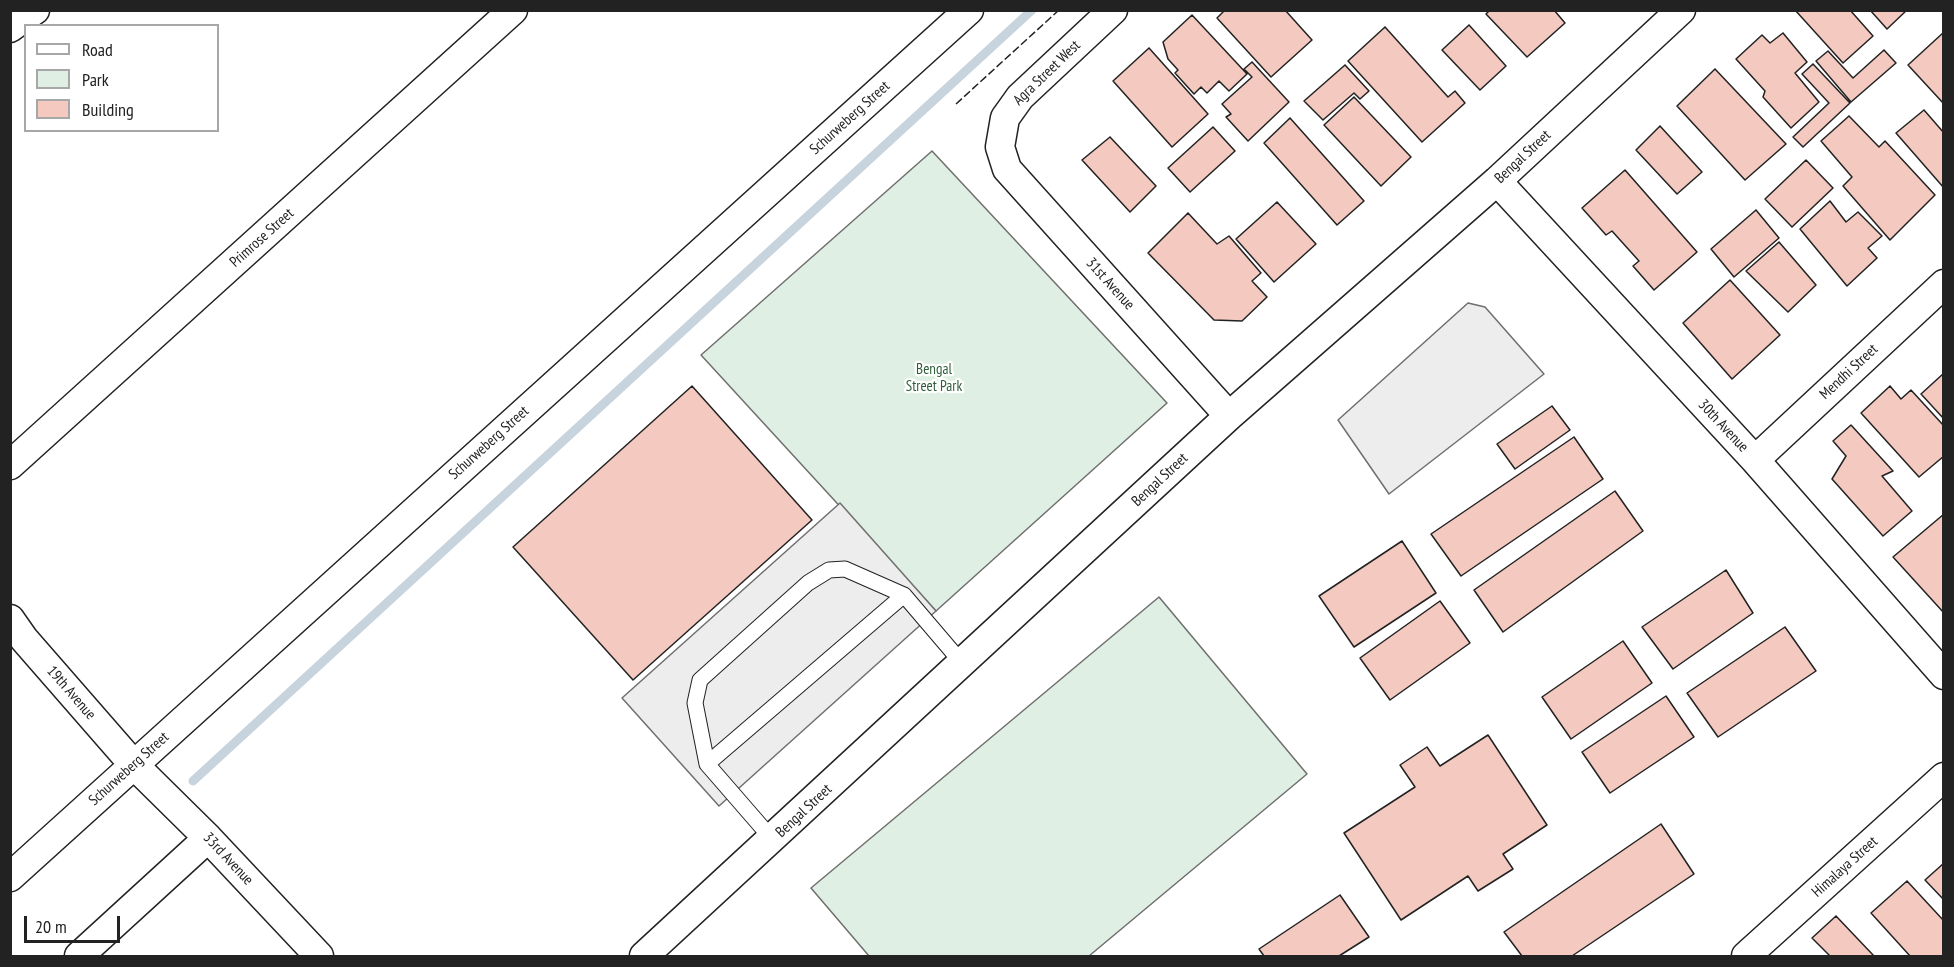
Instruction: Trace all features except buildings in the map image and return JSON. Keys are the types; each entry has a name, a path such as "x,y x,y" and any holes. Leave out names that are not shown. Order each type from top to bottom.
{"street":[{"path":"10,28 34,10"},
{"name":"Primrose Street","path":"10,465 513,10"},
{"name":"Schurweberg Street","path":"10,877 969,10"},
{"name":"Agra Street West","path":"1000,147 1005,118 1020,97 1113,10"},
{"name":"Bengal Street","path":"644,957 1229,416 1497,181 1681,10"},
{"name":"31st Avenue","path":"1000,147 1007,169 1229,416"},
{"name":"30th Avenue","path":"1497,181 1755,460 1944,675"},
{"name":"Mendhi Street","path":"1755,460 1944,284"},
{"name":"19th Avenue","path":"15,636 133,764"},
{"name":"33rd Avenue","path":"133,764 208,838 319,957"},
{"name":"Himalaya Street","path":"1746,957 1944,777"},
{"path":"79,957 208,838"}],"lane":[{"path":"773,840 707,764 695,703 700,680 808,583 829,570 844,568 904,595 962,663"},
{"path":"707,764 904,595"}],"green space":[{"name":"Bengal Street Park","path":"932,151 1167,403 936,611 701,355"},
{"path":"1159,597 1307,774 1089,956 869,956 811,888"}],"shaded area":[{"path":"1468,303 1485,307 1544,374 1389,494 1338,420"},
{"path":"840,503 936,611 719,806 622,698"}],"waterway":[{"path":"193,781 1032,10"}],"fence":[{"path":"956,104 1059,10"}]}
